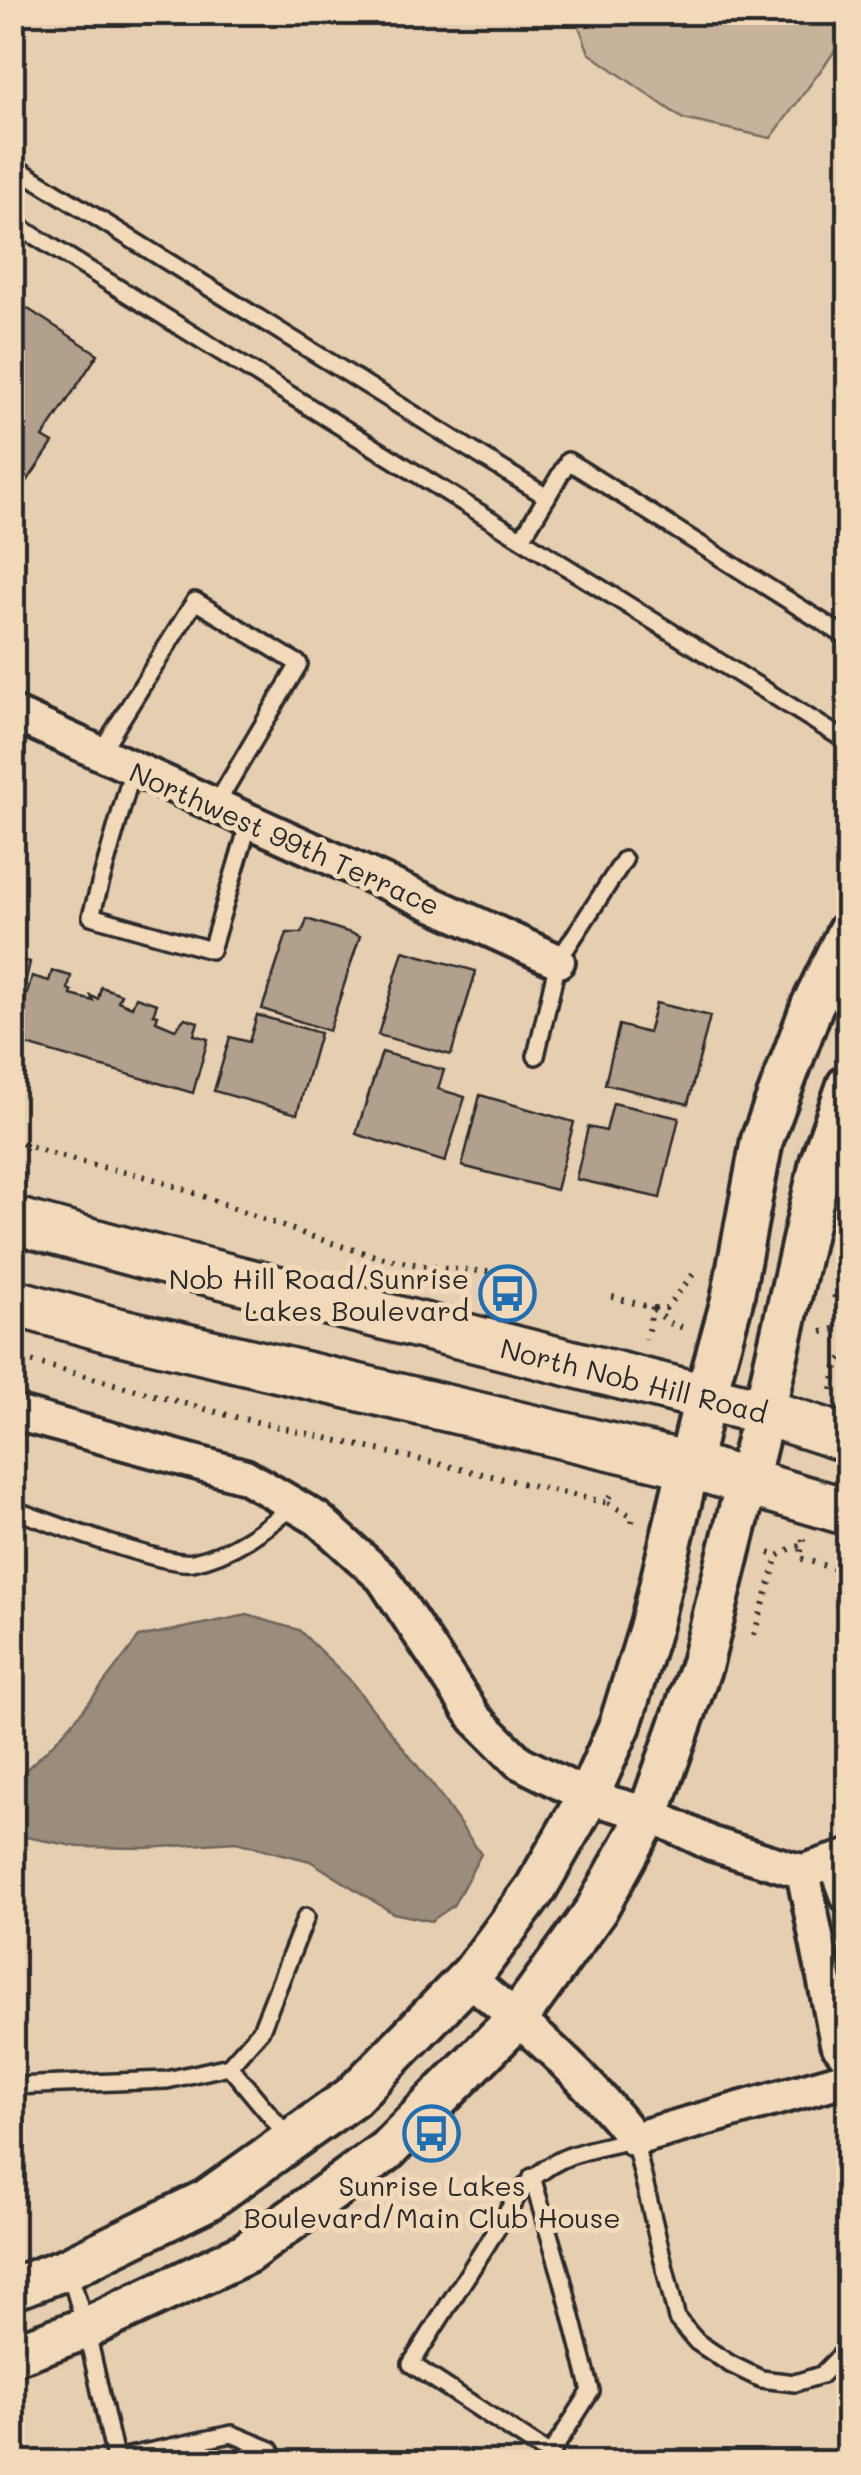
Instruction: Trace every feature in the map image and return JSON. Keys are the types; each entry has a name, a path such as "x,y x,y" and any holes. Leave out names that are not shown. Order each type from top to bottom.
{"main road":[{"name":"North Nob Hill Road","path":"12,1220 764,1412 848,1439"},
{"path":"12,1302 109,1329 689,1464 848,1512"}],"street":[{"name":"Northwest 99th Terrace","path":"12,713 558,961"},
{"path":"12,2289 68,2268 207,2200 352,2097 468,1978 536,1888 588,1797 620,1725 646,1642 732,1300 762,1140 812,1006 848,932"},
{"path":"12,2354 86,2328 246,2254 386,2152 518,2019 596,1910 650,1814 702,1663 821,1162 848,1085"},
{"path":"12,1412 245,1476 318,1519 383,1578 474,1718 519,1762 588,1797 650,1814 712,1844 803,1872 842,1859 848,1897"},
{"path":"803,1872 837,2043 848,2056"},
{"path":"468,1978 554,2049 604,2099 634,2139 848,2078"}],"lane":[{"path":"12,165 547,497"},
{"path":"12,222 848,742"},
{"path":"522,538 568,461 848,638"},
{"path":"100,753 195,601 298,664 215,807"},
{"path":"133,769 91,916 212,950 249,823"},
{"path":"536,1056 558,961 624,860"},
{"path":"12,1510 130,1549 190,1563 253,1539 294,1505"},
{"path":"12,2086 167,2080 229,2066 260,2030 306,1917"},
{"path":"229,2066 291,2140"},
{"path":"532,2178 590,2391 550,2455 411,2364 520,2192 532,2178 539,2170 560,2159 634,2139 677,2318 697,2342 730,2364 761,2379 795,2384 821,2375 848,2348"},
{"path":"68,2268 116,2461 232,2434 271,2450 277,2462"}],"path":[{"path":"12,1140 74,1161 155,1180 312,1237 378,1256 424,1267 513,1270 508,1294"},
{"path":"653,1308 666,1308 698,1269"},
{"path":"800,1558 848,1573"}],"shaded area":[{"path":"574,13 848,13 848,33 771,138 683,119 589,53"},
{"path":"247,1615 299,1630 349,1679 481,1854 453,1906 431,1921 393,1913 310,1861 236,1842 145,1848 79,1847 26,1837 13,1830 13,1780 65,1731 139,1637"}],"building":[{"path":"25,307 98,354 43,437 53,443 12,504 12,326"},
{"path":"307,919 360,936 329,1031 262,1009 287,933 302,933"},
{"path":"403,951 476,971 451,1055 378,1035"},
{"path":"12,958 30,962 21,1001 12,1013"},
{"path":"52,971 71,976 71,995 93,1001 91,996 98,999 101,987 121,994 118,1001 132,1007 136,997 157,1004 153,1014 158,1015 156,1021 175,1029 185,1018 198,1022 194,1035 208,1039 193,1093 13,1041 32,976 49,981"},
{"path":"656,1003 710,1016 688,1104 605,1084 619,1025 648,1033"},
{"path":"257,1015 320,1033 297,1114 214,1091 230,1037 249,1042"},
{"path":"382,1052 444,1070 438,1089 465,1097 445,1162 356,1134"},
{"path":"480,1095 574,1122 556,1190 462,1166"},
{"path":"613,1103 679,1118 660,1198 576,1179 588,1127 606,1131"}],"place":[{"name":"Nob Hill Road/Sunrise Lakes Boulevard","path":"508,1294"},
{"name":"Sunrise Lakes Boulevard/Main Club House","path":"432,2134"}]}
